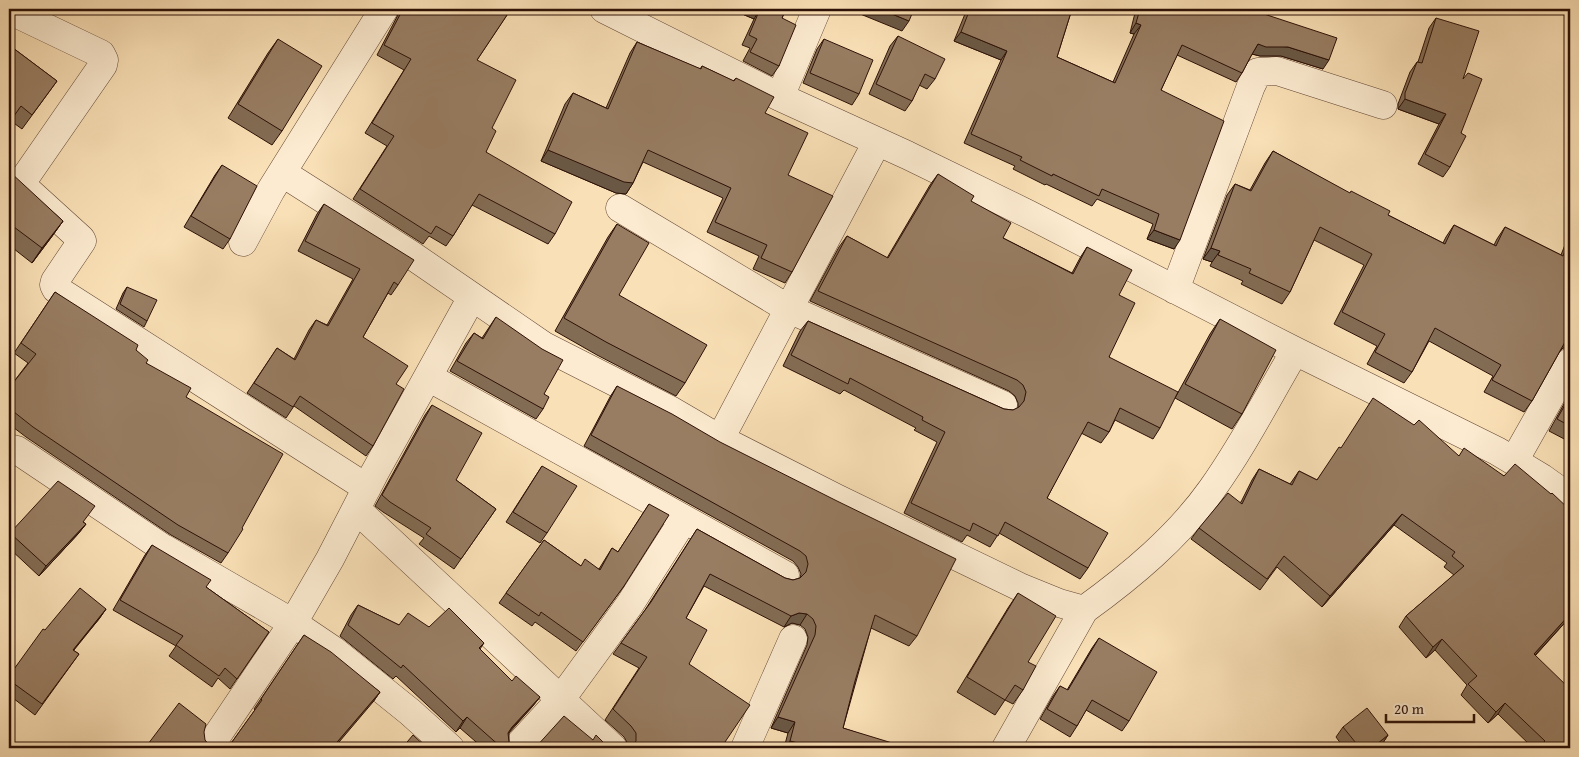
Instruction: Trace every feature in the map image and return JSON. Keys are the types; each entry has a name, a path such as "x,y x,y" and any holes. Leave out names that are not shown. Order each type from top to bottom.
{"street":[{"path":"243,242 283,171 384,9"},
{"path":"605,9 780,97 1028,214 1295,351 1497,451 1542,478 1570,498"},
{"path":"780,97 817,9"},
{"path":"9,10 101,54 104,60 103,65 24,179 26,189 82,241 55,281 56,289 362,498 561,699 613,748"},
{"path":"1175,290 1251,86 1258,72 1277,71 1383,105"},
{"path":"720,439 877,142"},
{"path":"283,171 410,254 544,346 836,498 1022,588 1059,603 1084,610"},
{"path":"620,208 789,309 1003,405"},
{"path":"212,743 293,623 330,559 472,297"},
{"path":"1006,748 1084,610 1139,566 1170,538 1212,489 1295,351"},
{"path":"1514,461 1570,362"},
{"path":"428,377 785,575"},
{"path":"9,448 16,450 163,548 293,623 362,672 450,748"},
{"path":"516,748 561,699 630,604 684,519"},
{"path":"745,748 792,639"}],"building":[{"path":"403,9 511,9 477,60 516,80 492,128 496,131 486,152 572,202 555,234 479,194 453,236 436,226 431,234 360,189 394,136 372,123 411,59 384,45"},
{"path":"760,9 786,9 782,18 796,25 779,66 750,52 757,39 749,35"},
{"path":"880,9 914,9 909,21"},
{"path":"970,9 1072,9 1057,57 1115,83 1141,25 1136,23 1140,9 1259,9 1258,12 1337,38 1329,60 1288,47 1266,47 1258,44 1242,73 1182,45 1161,90 1224,121 1180,240 1154,230 1159,214 1102,189 1099,196 1053,174 1052,176 1020,160 1022,157 971,134 1007,51 961,32"},
{"path":"1436,18 1479,31 1463,79 1468,73 1482,79 1461,133 1466,136 1450,167 1425,154 1446,114 1405,99 1405,93 1417,62 1422,63"},
{"path":"898,36 945,59 935,79 925,74 912,101 876,84"},
{"path":"278,39 322,66 282,131 238,104"},
{"path":"824,39 873,60 859,94 810,73"},
{"path":"637,42 701,69 702,66 734,81 736,78 774,97 765,113 808,133 788,175 833,196 792,272 761,258 767,245 715,222 731,188 648,150 633,183 624,182 548,150 573,93 608,109"},
{"path":"9,45 57,81 32,115 21,106 9,123"},
{"path":"1273,151 1350,193 1351,191 1390,211 1388,215 1445,244 1454,225 1496,246 1505,227 1563,256 1570,239 1570,337 1565,342 1532,401 1492,380 1501,365 1435,328 1412,372 1375,352 1385,334 1342,312 1372,254 1320,227 1290,292 1249,273 1251,269 1218,255 1220,251 1211,248 1235,184 1251,191"},
{"path":"222,165 257,186 230,239 191,216"},
{"path":"10,172 63,221 42,248 14,227 9,234"},
{"path":"938,174 974,196 971,201 1011,223 1003,238 1073,274 1087,247 1132,270 1119,295 1135,303 1109,357 1178,392 1160,428 1120,408 1109,432 1088,422 1047,498 1108,533 1088,568 1005,522 998,536 973,523 970,531 911,503 945,432 922,420 923,417 850,378 848,384 791,355 808,321 1004,409 1013,410 1024,401 1026,392 1023,385 1017,380 818,291 847,236 888,258"},
{"path":"324,204 414,260 398,285 394,282 363,337 408,366 396,384 404,389 373,446 300,396 293,407 254,383 277,348 295,360 316,320 328,326 360,269 305,241"},
{"path":"617,224 649,243 619,295 707,345 685,383 564,318"},
{"path":"127,287 157,300 147,321 120,304"},
{"path":"55,292 138,345 136,350 148,360 146,363 191,388 186,397 283,454 228,553 178,525 33,427 9,408 9,388 36,354 21,343"},
{"path":"496,317 542,349 563,360 544,394 549,397 543,409 457,361 474,333 483,339"},
{"path":"1220,319 1276,350 1242,414 1185,384"},
{"path":"617,386 672,414 720,442 956,559 917,636 875,615 855,681 843,728 902,746 902,748 819,748 790,741 795,722 778,717 815,635 816,626 813,619 807,614 799,613 791,616 710,574 686,618 707,630 689,664 750,705 725,742 730,746 729,748 651,748 643,744 639,748 631,748 636,741 636,733 613,709 647,657 621,643 651,602 697,529 785,578 793,580 800,578 806,572 808,564 806,556 800,551 591,435"},
{"path":"1570,396 1570,426 1557,419"},
{"path":"1373,398 1414,425 1419,420 1459,456 1464,448 1504,476 1515,464 1570,510 1570,614 1534,654 1570,689 1570,748 1537,748 1545,741 1505,703 1496,712 1468,684 1477,676 1442,639 1433,647 1406,616 1464,566 1452,556 1455,552 1402,514 1330,596 1284,556 1267,579 1199,528 1228,493 1242,504 1259,469 1292,485 1299,471 1317,480 1339,447 1341,448"},
{"path":"432,405 482,433 456,480 496,509 461,559 426,534 431,528 382,495"},
{"path":"542,466 577,486 547,533 513,512"},
{"path":"58,481 95,506 83,522 86,524 46,566 10,533"},
{"path":"649,504 669,515 624,586 583,642 541,612 539,616 506,593 544,540 581,566 585,559 600,570 612,548 618,552"},
{"path":"152,545 211,580 206,587 269,632 237,679 225,668 219,676 176,645 183,636 120,600"},
{"path":"80,588 106,609 73,650 79,654 42,704 9,680 9,676 43,629 45,630"},
{"path":"1018,593 1056,616 1028,662 1036,666 1023,690 1015,685 1005,700 967,677"},
{"path":"358,605 399,625 408,613 429,627 449,608 484,643 479,648 512,681 516,676 540,697 508,733 509,742 513,748 502,748 467,717 463,721 403,665 401,668 348,625"},
{"path":"304,635 331,652 380,692 332,748 218,748 225,747 232,742"},
{"path":"1099,638 1157,672 1129,721 1092,700 1077,726 1047,709 1060,686 1068,690"},
{"path":"179,703 206,724 205,740 210,746 217,748 145,748"},
{"path":"1367,708 1388,735 1372,748 1360,748 1343,727"},
{"path":"564,716 593,740 596,735 609,748 535,748"},
{"path":"413,735 427,748 402,748"}]}
